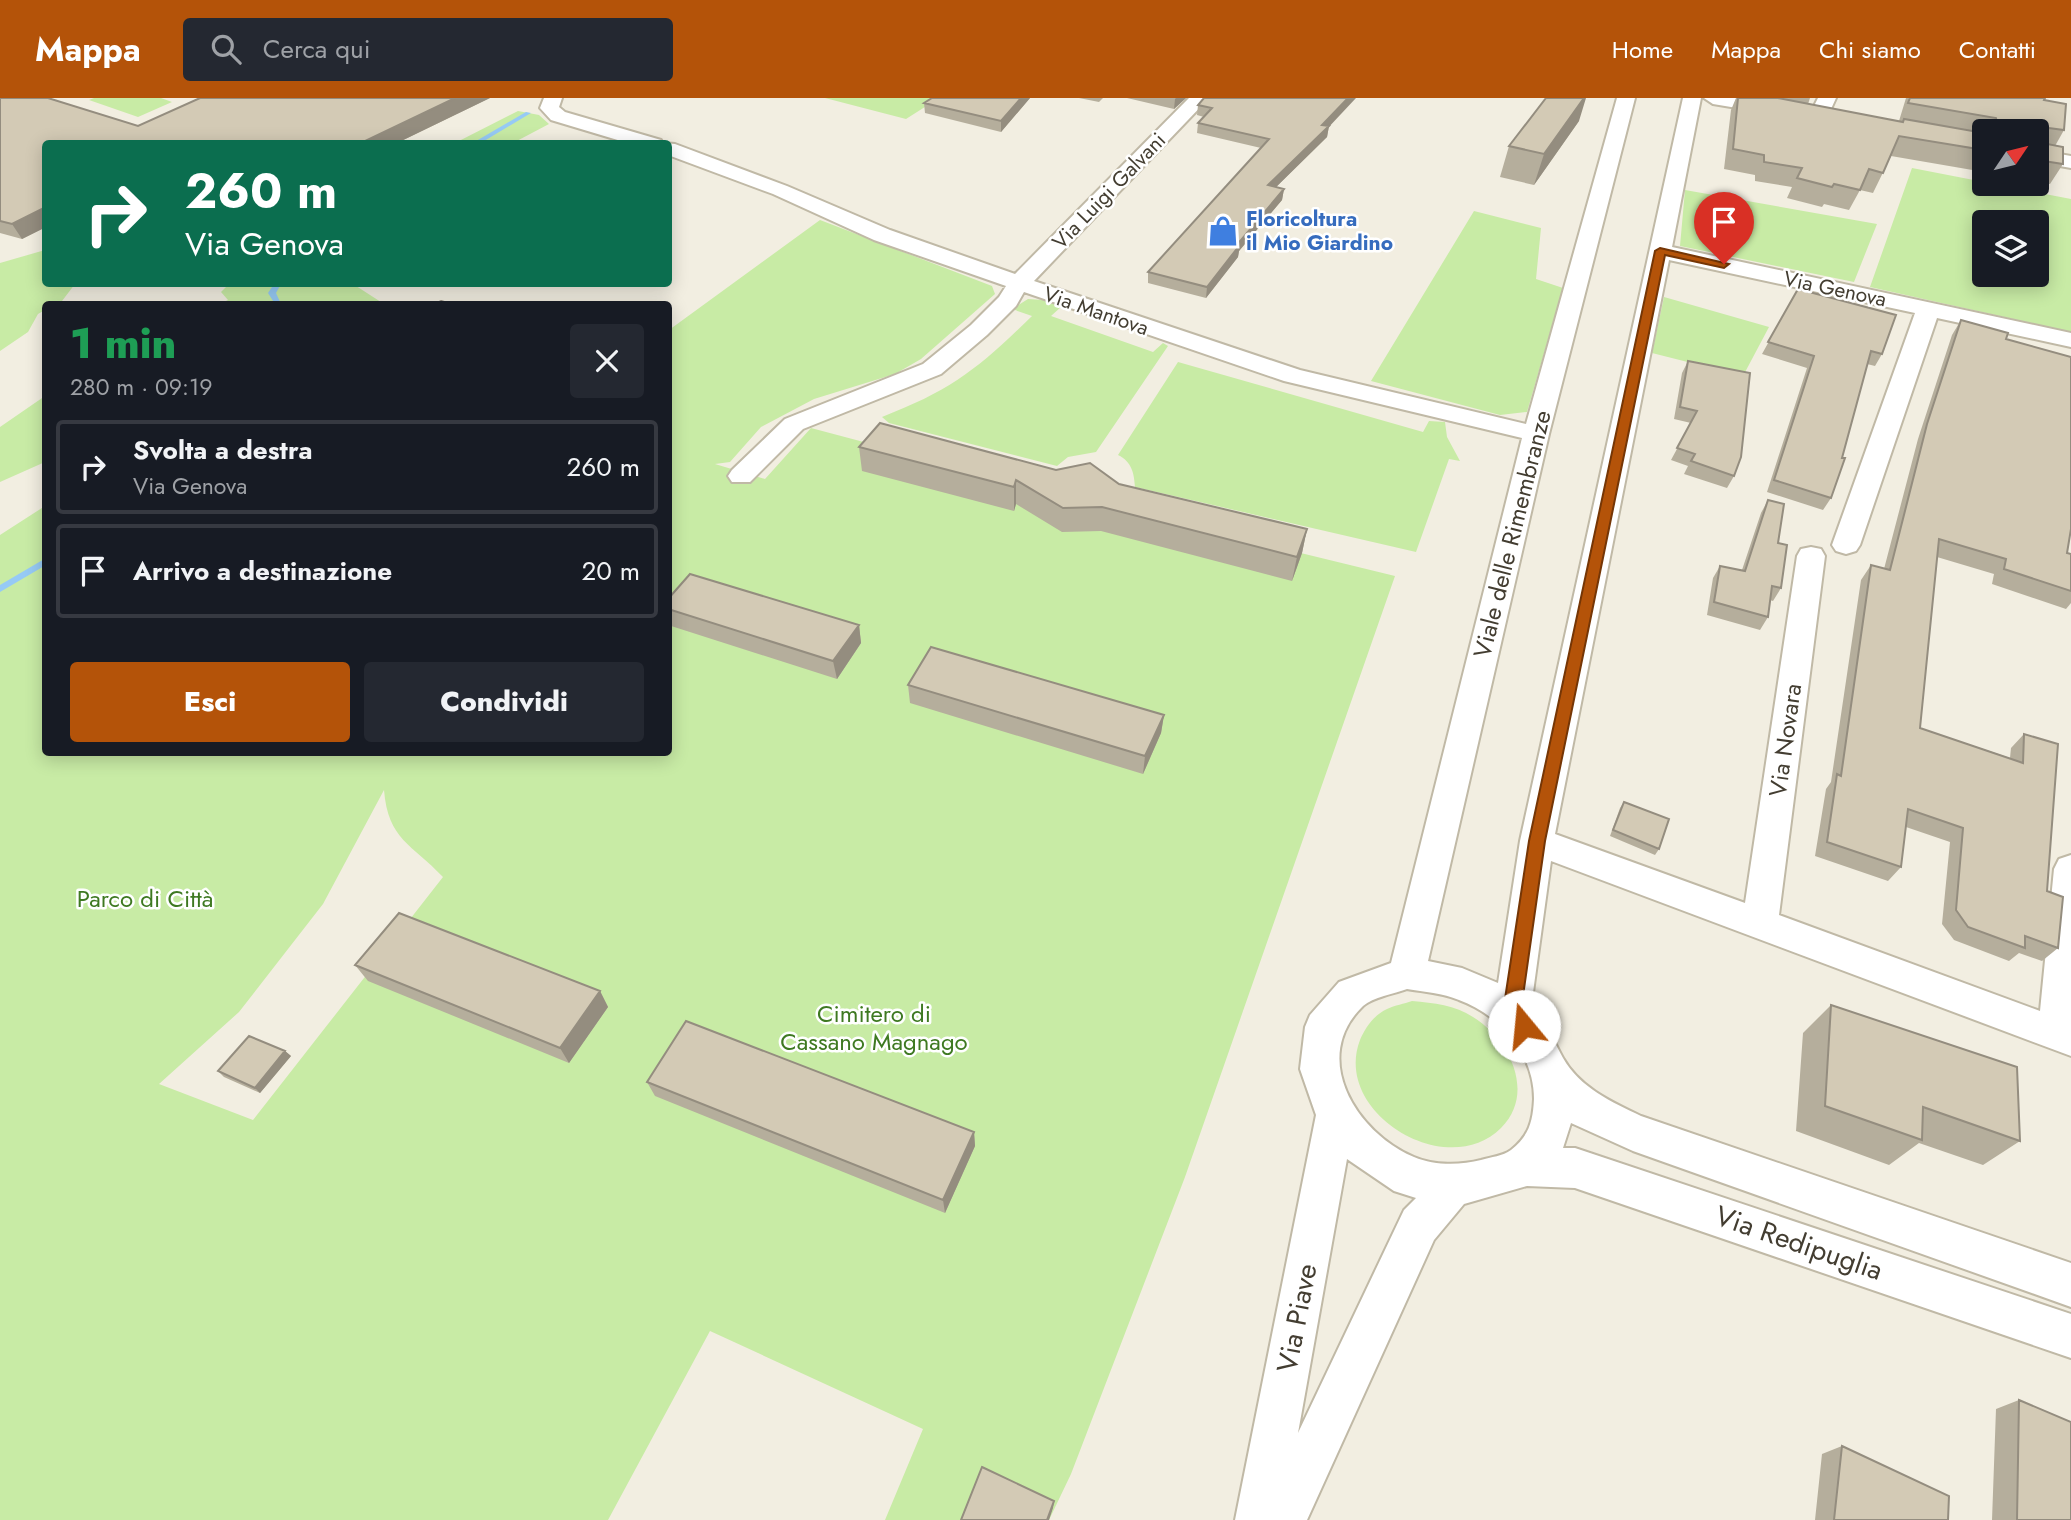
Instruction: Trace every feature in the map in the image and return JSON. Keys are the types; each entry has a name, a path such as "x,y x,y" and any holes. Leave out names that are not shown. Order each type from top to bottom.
{"street":[{"name":"Via Luigi Galvani","path":"741,476 794,424 932,369 979,330 1008,300 1018,284 1199,98"},
{"name":"Viale delle Rimembranze","path":"1408,973 1536,434 1626,98"},
{"path":"1512,1012 1537,841 1692,98"},
{"path":"1713,98 1816,112"},
{"path":"551,103 558,116 640,140"},
{"name":"Via Mantova","path":"672,150 780,190 882,235 1018,284 1293,376 1536,434"},
{"path":"2049,158 2071,162"},
{"name":"Via Genova","path":"1660,251 2071,340"},
{"path":"1846,545 1928,309"},
{"name":"Via Novara","path":"1760,924 1811,556"},
{"path":"1537,841 2064,1036 2071,869"},
{"path":"1408,973 1462,981 1512,1012 1536,1040 1551,1073 1555,1107 1546,1139 1525,1166 1492,1183 1452,1187 1411,1178 1378,1162 1351,1139 1335,1117 1320,1082 1317,1053 1324,1026 1337,1004 1356,988 1380,977 1408,973"},
{"name":"Via Redipuglia","path":"1551,1073 1584,1110 1633,1132 2071,1285"},
{"name":"Via Piave","path":"1259,1520 1335,1117"},
{"name":"Via Redipuglia","path":"1525,1166 1575,1168 2071,1336"},
{"path":"1282,1520 1419,1225 1452,1187"}],"green space":[{"path":"161,98 172,102 138,117 89,100"},
{"path":"825,98 939,98 906,119"},
{"path":"518,111 539,115 549,124 519,140 461,140"},
{"path":"1912,168 1972,180 1972,196 2049,195 2071,199 2071,332 1870,287"},
{"path":"1685,190 1877,224 1854,282 1680,246"},
{"path":"1474,211 1541,228 1536,279 1563,288 1527,412 1500,415 1371,381"},
{"name":"Cimitero di Cassano Magnago","path":"820,220 992,286 995,294 921,359 895,374 814,399 761,427 730,462 715,464 765,479 811,428 1056,493 1395,576 1185,1177 1071,1474 1049,1520 885,1520 923,1429 710,1331 608,1520 0,1520 0,535 42,508 42,756 672,756 672,328","holes":["384,790 391,820 403,840 443,877 253,1120 159,1084 239,1012 323,904"]},
{"path":"42,251 42,287 73,287 62,301 42,301 42,312 28,332 0,351 0,263"},
{"path":"226,287 358,287 379,301 226,301 228,300 221,292"},
{"path":"1664,297 1769,327 1743,376 1652,353"},
{"path":"1028,299 1043,300 1061,307 1051,316 1153,352 1163,343 1168,346 1096,452 1068,457 1057,466 889,423 882,417 928,397 980,364 1032,316 1012,309"},
{"path":"1178,362 1423,432 1429,421 1445,422 1447,437 1460,461 1449,459 1416,552 1135,487 1131,468 1118,455"},
{"path":"42,398 42,463 0,482 0,427"},
{"path":"1412,1001 1444,1005 1473,1017 1498,1039 1514,1068 1517,1099 1511,1114 1501,1128 1478,1143 1452,1147 1425,1143 1400,1132 1378,1114 1363,1092 1356,1067 1364,1031 1382,1012"}],"building":[{"path":"0,98 48,98 138,126 200,98 455,98 367,140 42,140 42,209 12,224 0,221"},
{"path":"932,98 1021,98 1001,121 924,103"},
{"path":"1204,98 1348,98 1322,125 1329,126 1268,185 1284,189 1236,246 1239,246 1207,287 1148,272 1269,139 1198,123 1212,108 1198,105"},
{"path":"1546,98 1584,98 1544,154 1509,146"},
{"path":"1738,98 1778,98 1903,122 1904,119 1972,131 1972,148 1899,136 1883,173 1869,169 1860,190 1834,184 1832,187 1797,178 1802,168 1764,162 1764,155 1733,149"},
{"path":"1910,98 2045,98 2044,100 2066,104 2064,130 2049,128 2049,119 1996,119 1908,103"},
{"path":"2049,144 2063,147 2063,164 2049,162"},
{"path":"1798,289 1896,315 1882,354 1871,351 1842,458 1845,458 1831,498 1774,480 1814,356 1768,342"},
{"path":"1961,320 2008,333 2006,339 2071,357 2071,529 2067,553 2071,554 2071,591 2004,569 2006,559 1939,539 1920,728 2023,763 2024,734 2058,744 2047,891 2063,897 2058,948 2025,936 2025,948 1968,927 1956,910 1963,828 1908,809 1901,867 1827,842 1837,774 1841,776 1871,565 1890,570 1927,424"},
{"path":"1688,361 1750,373 1741,457 1734,476 1691,461 1695,454 1677,448 1697,411 1680,407"},
{"path":"880,423 1056,470 1090,463 1119,484 1307,529 1297,557 1102,507 1063,508 1016,480 1014,487 859,447"},
{"path":"1768,500 1784,504 1778,543 1787,545 1781,588 1772,586 1768,617 1714,602 1720,566 1745,571"},
{"path":"690,574 859,625 833,661 672,610 672,594"},
{"path":"931,647 1164,715 1145,756 908,685"},
{"path":"1624,802 1669,819 1659,849 1613,830"},
{"path":"399,913 600,991 560,1048 355,965"},
{"path":"1831,1005 2017,1067 2020,1141 1923,1107 1922,1140 1825,1106"},
{"path":"686,1021 974,1132 943,1200 647,1082"},
{"path":"249,1036 285,1051 255,1088 218,1071"},
{"path":"2019,1400 2071,1422 2071,1520 2017,1520"},
{"path":"1842,1446 1949,1496 1948,1520 1834,1520"},
{"path":"982,1467 1054,1501 1047,1520 961,1520"}],"waterway":[{"path":"481,140 528,113"},
{"path":"275,287 272,293 276,301"},
{"path":"0,589 42,563"}],"place":[{"name":"Floricoltura il Mio Giardino","path":"1223,231"}],"route":[{"path":"1524,1026 1512,1012 1537,841 1660,251 1724,264"}],"park label":[{"name":"Parco di Città","path":"145,898"}]}
